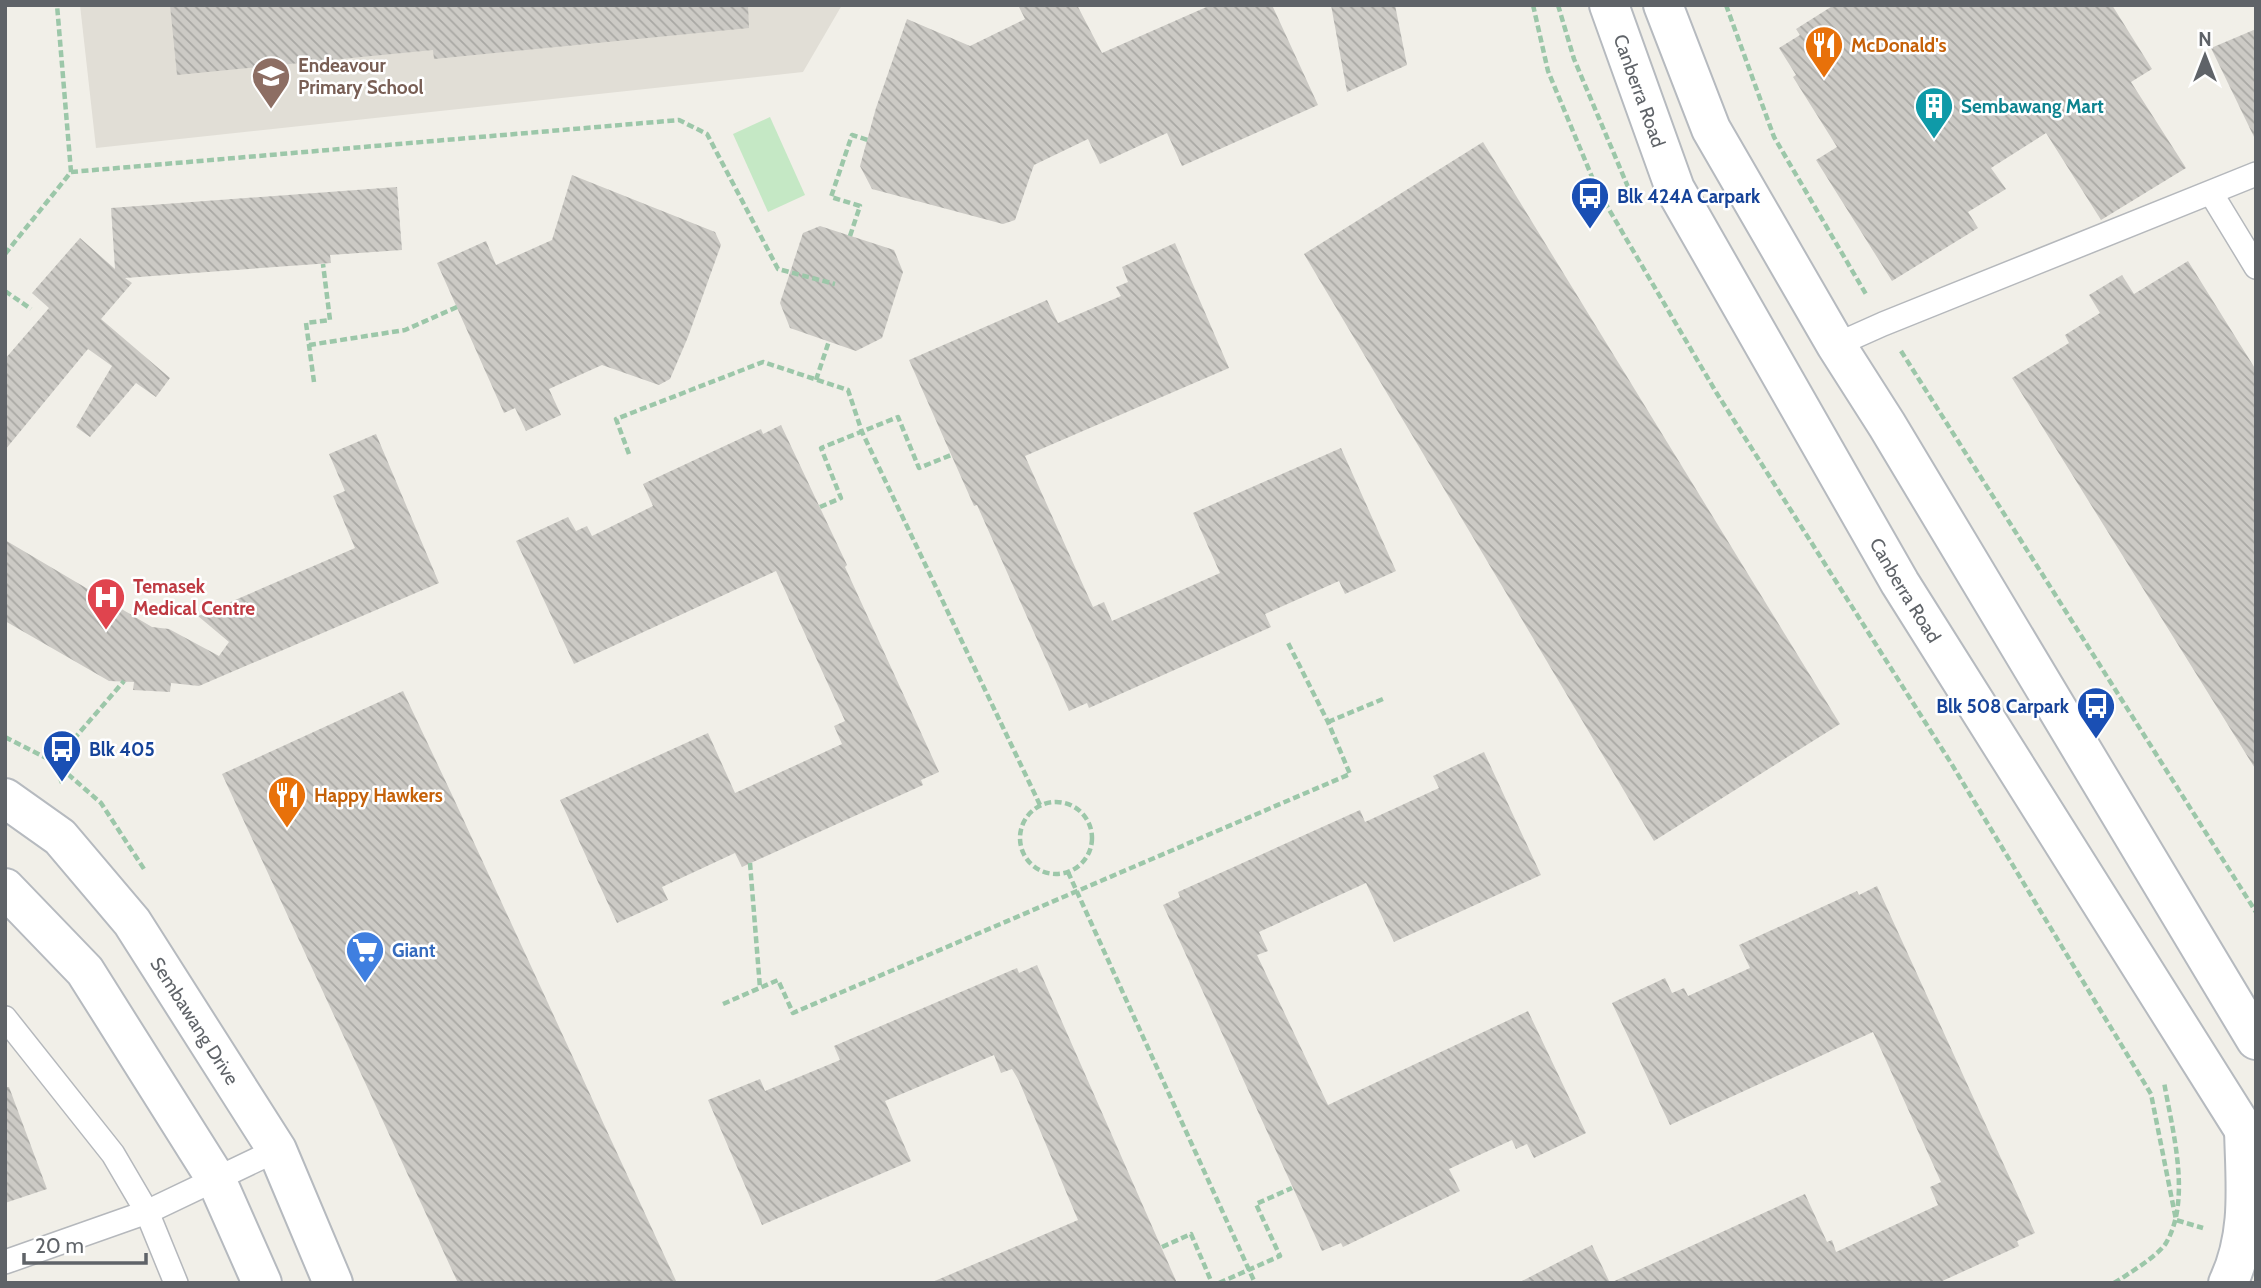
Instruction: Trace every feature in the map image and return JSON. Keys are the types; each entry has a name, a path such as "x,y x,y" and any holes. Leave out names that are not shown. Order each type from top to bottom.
{"main road":[{"name":"Canberra Road","path":"1609,5 1675,189 1900,583 2250,1138"},
{"path":"1663,5 1711,129 1836,345 1887,425 2256,1040"},
{"name":"Sembawang Drive","path":"5,798 60,837 132,922 277,1150 333,1283"},
{"path":"5,888 85,971 216,1179 262,1283"},
{"path":"2228,1283 2238,1262 2243,1241 2247,1214 2250,1138"}],"lane":[{"path":"1836,345 2256,174"},
{"path":"2211,193 2256,267"},
{"path":"5,1018 113,1154 147,1212 176,1283"},
{"path":"5,1262 147,1212 277,1150"}],"path":[{"path":"5,254 71,172 57,5"},
{"path":"1533,5 1548,71 1597,189 1716,393 1951,763 2151,1094 2176,1220 2243,1241"},
{"path":"1726,5 1774,137 1883,324 2256,912"},
{"path":"71,172 679,120 707,134 778,269 835,284"},
{"path":"850,236 860,206 831,197 852,135 868,140"},
{"path":"314,382 306,323 330,320 323,264"},
{"path":"5,291 30,309"},
{"path":"309,345 405,330 457,307"},
{"path":"816,380 829,341"},
{"path":"629,454 616,419 763,362 848,390 862,432 1040,806"},
{"path":"820,507 841,498 821,449 898,417 919,468 951,454"},
{"path":"723,1004 778,980 793,1013 1350,774 1328,722 1287,642"},
{"path":"62,783 54,762 124,681"},
{"path":"1328,722 1383,699"},
{"path":"1053,802 1068,803 1080,811 1088,822 1092,835 1090,849 1083,862 1068,872 1045,872 1032,865 1023,854 1021,826 1028,814 1040,806 1053,802"},
{"path":"750,863 760,988"},
{"path":"1068,872 1255,1283"},
{"path":"1219,1283 1279,1256 1256,1204 1292,1188"},
{"path":"1162,1247 1191,1234 1212,1283"}],"shaded area":[{"name":"Endeavour Primary School","path":"80,5 842,5 803,72 96,148"}],"green space":[{"path":"770,117 805,195 768,212 733,134"}],"building":[{"path":"170,5 748,5 749,28 434,59 433,50 177,75"},
{"path":"1018,5 1077,5 1102,53 1211,5 1272,5 1318,105 1182,166 1167,133 1100,164 1088,139 1034,165 1015,220 1003,224 872,189 860,166 876,108 907,19 970,46 1025,19"},
{"path":"1331,5 1395,5 1407,65 1347,92"},
{"name":"Sembawang Mart","path":"1834,5 2112,5 2152,69 2131,82 2186,168 2101,220 2046,133 1991,168 2006,189 1968,212 1978,228 1892,281 1816,160 1837,147 1793,77 1796,75 1779,48 1800,35 1796,29"},
{"path":"2256,29 2256,141 2211,48"},
{"path":"1483,142 1840,724 1654,841 1304,254"},
{"path":"572,175 715,232 721,245 670,379 659,385 602,365 549,389 561,415 526,431 515,408 504,413 437,263 486,241 496,265 552,240"},
{"path":"397,187 402,250 330,255 331,263 125,278 132,283 101,319 170,378 156,397 136,383 90,437 76,427 112,366 88,349 5,450 5,359 49,308 32,293 80,238 115,269 111,208"},
{"path":"820,226 894,250 903,272 882,338 856,351 790,328 780,303 803,233"},
{"path":"1175,243 1229,368 1025,456 1093,607 1104,602 1112,621 1220,573 1193,513 1341,448 1396,571 1345,594 1339,581 1265,614 1271,627 1089,708 1087,703 1069,711 909,360 1047,300 1058,323 1121,296 1116,287 1128,282 1122,267"},
{"path":"2188,261 2256,370 2256,770 2012,378 2069,343 2065,335 2100,313 2089,295 2122,275 2134,294"},
{"path":"781,425 939,772 921,780 923,785 742,867 735,853 662,887 668,900 617,923 560,800 708,733 735,793 842,744 834,726 845,721 776,571 574,664 516,541 568,517 576,531 587,526 592,536 653,506 643,484 761,429 763,434"},
{"path":"376,434 439,583 199,686 171,683 170,692 133,690 134,682 109,681 5,621 5,540 152,627 169,629 219,656 229,642 198,616 355,548 333,496 345,491 329,454"},
{"path":"403,691 677,1283 458,1283 222,774"},
{"path":"1484,752 1541,875 1394,942 1366,883 1259,932 1268,951 1257,955 1328,1105 1528,1011 1586,1133 1534,1158 1527,1144 1516,1149 1512,1140 1449,1169 1460,1191 1343,1247 1341,1243 1322,1251 1163,905 1180,897 1178,892 1360,810 1365,822 1439,788 1433,776"},
{"path":"1877,886 2035,1233 2017,1241 2019,1246 1938,1283 1610,1283 1805,1194 1827,1242 1832,1240 1836,1252 1938,1205 1930,1187 1941,1182 1873,1032 1670,1125 1612,1003 1665,978 1672,993 1684,988 1688,996 1750,968 1739,945 1857,891 1859,895"},
{"path":"1037,965 1177,1283 930,1283 1078,1220 1019,1081 1012,1069 1001,1073 994,1055 885,1101 911,1161 762,1225 708,1100 760,1079 765,1091 840,1060 834,1046 1017,968 1019,973"},
{"path":"5,1087 9,1087 47,1189 5,1203"},
{"path":"1592,1245 1610,1283 1518,1283"}],"place":[{"name":"McDonald's","path":"1824,79"},
{"name":"Endeavour Primary School","path":"271,110"},
{"name":"Sembawang Mart","path":"1934,140"},
{"name":"Blk 424A Carpark","path":"1590,230"},
{"name":"Temasek Medical Centre","path":"106,631"},
{"name":"Blk 508 Carpark","path":"2096,740"},
{"name":"Blk 405","path":"62,783"},
{"name":"Happy Hawkers","path":"287,829"},
{"name":"Giant","path":"365,984"}]}
